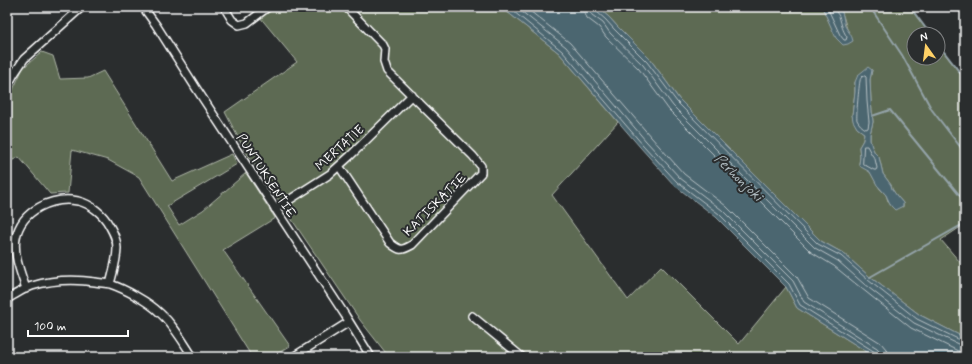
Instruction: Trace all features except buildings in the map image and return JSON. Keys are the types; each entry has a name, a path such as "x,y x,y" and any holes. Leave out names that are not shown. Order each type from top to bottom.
{"street":[{"path":"7,87 10,73 82,7"},
{"name":"PUNTUKSENTIE","path":"143,7 371,357"},
{"path":"224,7 232,20 240,25 248,23 268,7"},
{"path":"346,7 383,45 385,49 384,62 388,71 412,95"},
{"name":"MERTATIE","path":"275,209 330,174 412,95"},
{"name":"KATISKATIE","path":"339,166 390,243 398,249 404,250 412,245 481,173 481,166 473,156 412,95"},
{"path":"26,289 16,252 16,237 20,228 25,219 41,206 68,200 80,201 91,206 107,221 113,232 117,247 110,284"},
{"path":"7,299 26,289 38,285 65,280 110,284 137,297 161,313 181,337 193,357"},
{"path":"472,316 522,357"},
{"path":"293,357 349,322"}],"green space":[{"path":"270,7 501,7 559,53 618,122 552,195 628,300 661,266 739,344 786,287 797,308 875,357 389,357 360,320 244,149 225,112 297,62 259,16"},
{"path":"597,7 822,7 832,28 848,31 841,11 836,7 909,7 924,26 906,26 906,66 946,66 946,55 965,80 965,224 941,240 965,268 965,338 920,315 870,277 843,253 821,241 679,99 650,59","holes":["872,70 870,80 873,122 870,140 872,147 879,157 883,174 903,203 903,207 888,201 886,195 880,189 870,172 859,164 859,147 863,140 864,133 857,128 852,115 855,82"]},
{"path":"42,52 53,56 60,79 88,78 103,71 172,181 232,154 237,164 167,206 179,225 203,210 246,173 275,218 223,250 290,346 272,357 252,357 139,177 108,160 72,150 68,193 50,194 19,157 7,163 7,103 23,68"}],"water":[{"path":"831,6 841,10 845,26 853,41 843,45 836,38 822,7"},
{"name":"Perhonjoki","path":"501,7 597,7 609,17 650,59 679,99 821,241 843,253 870,277 920,315 965,338 965,357 875,357 797,308 786,287 716,217 674,185 559,53"},
{"path":"868,67 872,70 870,80 873,122 870,140 875,153 879,157 883,174 903,203 903,206 895,210 891,206 886,195 877,185 870,172 861,167 859,164 859,147 863,140 864,133 857,128 853,121 852,115 855,82 858,75"}],"waterway":[{"path":"870,7 902,55 932,110 965,153"},
{"path":"910,7 924,26"},
{"path":"946,54 965,79"},
{"path":"872,116 890,110 965,202"},
{"path":"870,277 965,223"}]}
